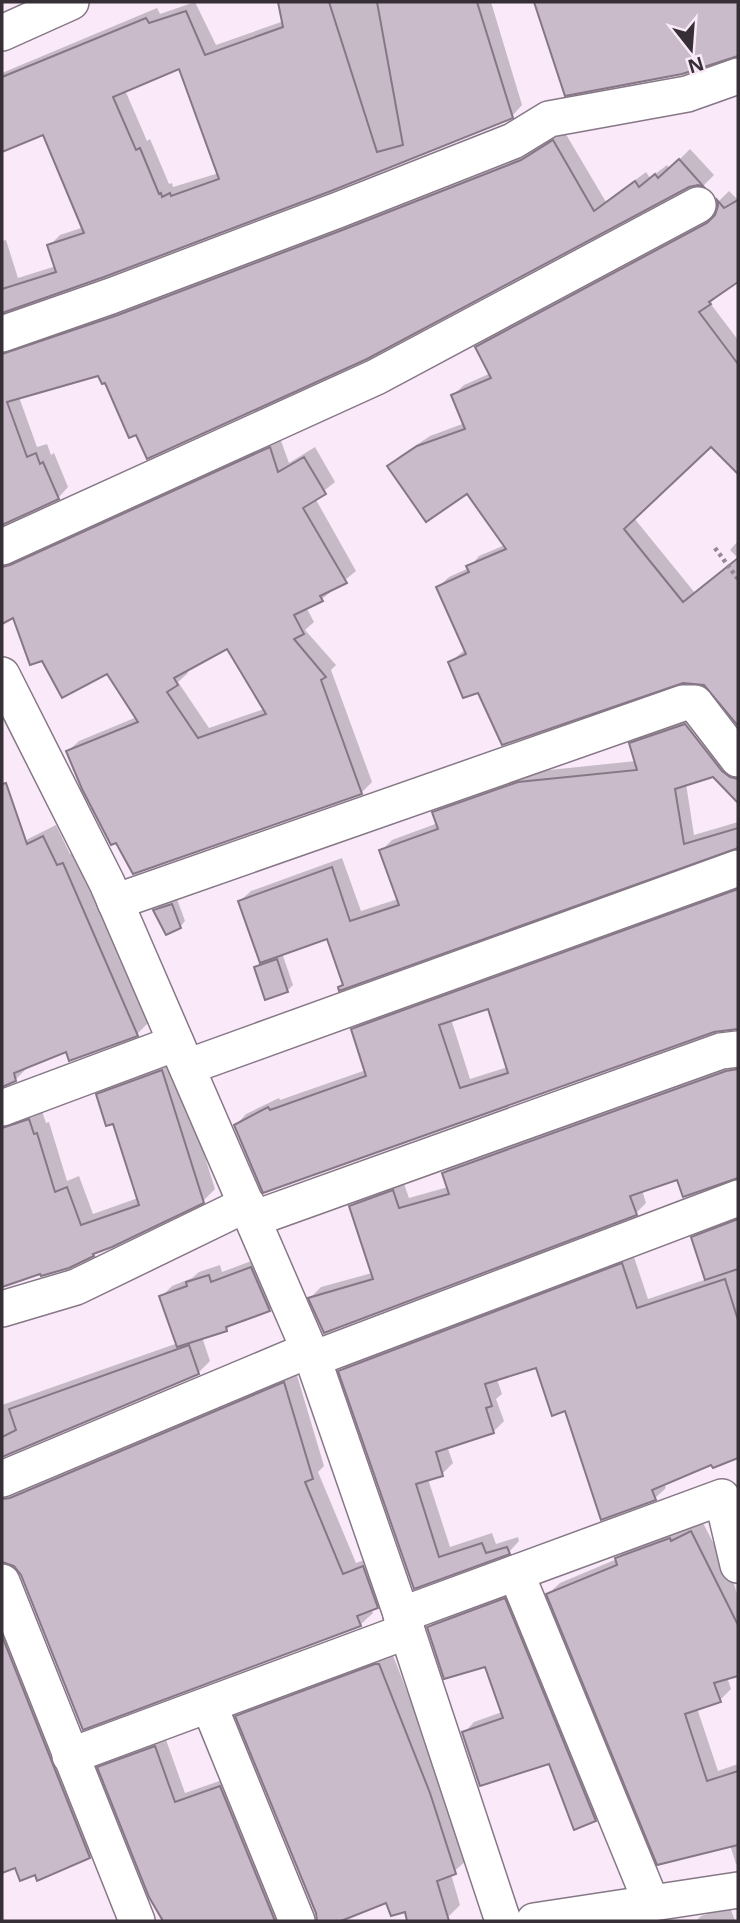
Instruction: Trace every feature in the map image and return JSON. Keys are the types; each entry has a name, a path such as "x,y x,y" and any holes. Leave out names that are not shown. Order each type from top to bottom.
{"street":[{"path":"2,33 71,2"},
{"path":"2,334 338,210 513,141 550,120 687,94 738,76"},
{"path":"2,547 376,377 698,205"},
{"path":"2,675 115,902 311,1354 503,1921"},
{"path":"115,902 682,703 695,703 738,760"},
{"path":"2,1108 182,1055 738,868"},
{"path":"2,1309 76,1287 250,1211 721,1051 738,1049"},
{"path":"2,1479 311,1354 738,1198"},
{"path":"70,1756 209,1705 516,1573 730,1496 738,1565"},
{"path":"516,1573 651,1902"},
{"path":"2,1582 137,1921"},
{"path":"209,1705 297,1921"},
{"path":"534,1921 738,1889"}],"path":[{"path":"715,548 738,579"}],"building":[{"path":"278,2 329,2 377,152 403,145 377,2 477,2 513,118 331,191 2,313 2,289 56,272 47,245 84,233 43,135 2,152 2,77 146,18 149,23 186,11 205,55 283,27","holes":["179,69 219,179 162,197 140,148 136,150 113,97"]},
{"path":"534,2 738,2 738,56 682,74 565,96"},
{"path":"553,140 594,211 635,181 639,187 655,174 658,178 679,159 704,187 689,187 367,359 147,459 136,435 129,438 105,383 102,384 98,376 7,402 27,457 36,453 40,464 43,462 59,499 2,525 2,354 118,315 345,229 521,160"},
{"path":"717,200 724,208 738,200 738,282 699,312 738,364 738,474 711,447 624,529 683,602 738,558 738,726 704,685 683,683 502,745 478,693 463,698 448,662 466,654 436,587 469,572 466,566 506,549 467,494 426,522 387,466 417,446 465,429 451,395 491,378 475,347 707,223 715,215"},
{"path":"270,447 278,472 304,457 326,494 303,508 347,583 320,596 323,601 294,615 304,634 294,639 326,677 321,680 362,794 133,874 116,843 111,845 66,751 138,722 107,674 62,698 42,661 30,665 13,618 2,624 2,567","holes":["227,649 266,714 198,738 167,692 178,685 174,678"]},
{"path":"685,724 722,771 738,779 738,803 713,777 675,789 684,844 738,828 738,848 339,991 338,987 343,985 327,939 260,963 238,901 332,867 350,921 399,905 379,850 438,829 432,812 518,782 637,770 629,743"},
{"path":"6,783 27,844 43,836 57,865 63,863 138,1036 69,1061 66,1052 14,1073 16,1081 2,1087 2,784"},
{"path":"738,889 738,1029 714,1032 263,1193 234,1125 268,1107 270,1110 366,1076 351,1029","holes":["488,1009 508,1073 460,1088 439,1025"]},
{"path":"172,904 181,928 166,935 153,910"},
{"path":"277,959 288,992 265,1000 254,967"},
{"path":"738,1069 738,1178 683,1197 677,1180 630,1196 637,1215 324,1333 308,1298 373,1279 349,1206 393,1190 399,1208 449,1194 442,1173"},
{"path":"162,1070 204,1203 93,1254 94,1256 69,1268 41,1276 40,1274 2,1287 2,1128 29,1119 34,1134 37,1133 55,1192 67,1187 81,1225 139,1205 113,1124 106,1126 96,1094"},
{"path":"738,1219 738,1269 705,1280 691,1237"},
{"path":"622,1263 637,1308 725,1279 738,1320 738,1458 713,1468 711,1465 652,1490 656,1500 601,1520 565,1411 552,1416 536,1368 485,1384 492,1406 486,1408 494,1433 436,1452 443,1476 416,1484 439,1557 482,1543 486,1553 507,1547 510,1554 414,1589 338,1371"},
{"path":"251,1267 270,1311 226,1327 227,1331 177,1347 159,1296 187,1286 186,1282 209,1275 211,1282"},
{"path":"189,1345 199,1374 2,1457 2,1437 16,1430 9,1409"},
{"path":"284,1382 313,1479 305,1482 343,1574 363,1566 378,1608 357,1616 361,1626 83,1730 21,1575 14,1566 2,1562 2,1499 10,1498"},
{"path":"691,1531 738,1625 738,1676 714,1683 721,1702 685,1714 707,1781 738,1771 738,1845 657,1865 546,1594 617,1565 615,1558 670,1538 671,1541"},
{"path":"505,1598 596,1821 574,1830 549,1764 480,1786 462,1732 503,1718 485,1667 444,1679 427,1627"},
{"path":"2,1636 90,1858 37,1881 35,1875 20,1881 15,1868 2,1873"},
{"path":"379,1664 430,1793 456,1874 437,1881 449,1921 407,1921 405,1912 391,1916 386,1903 341,1921 317,1921 235,1716"},
{"path":"155,1746 175,1802 220,1786 275,1921 163,1921 149,1897 97,1767"}]}
